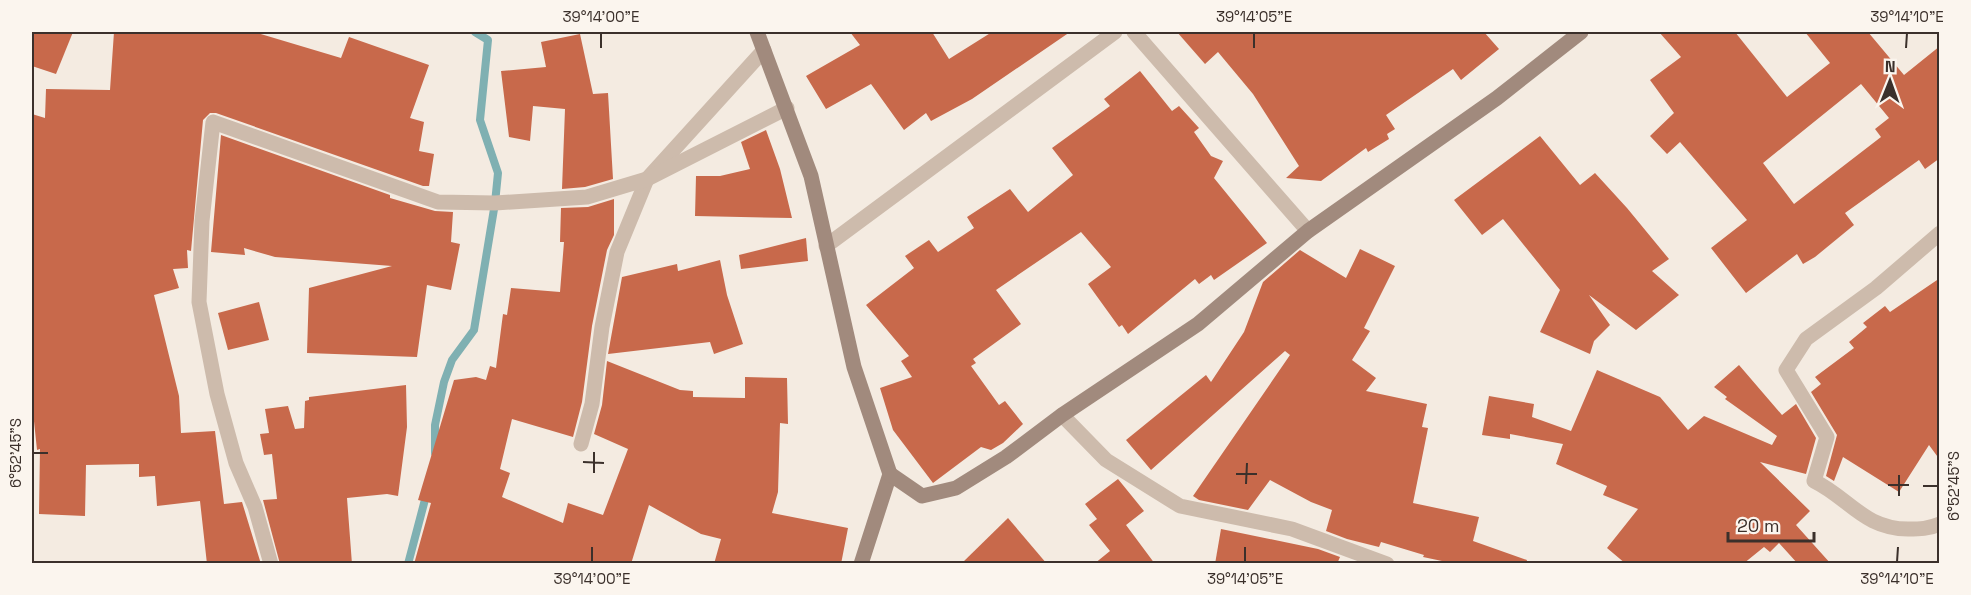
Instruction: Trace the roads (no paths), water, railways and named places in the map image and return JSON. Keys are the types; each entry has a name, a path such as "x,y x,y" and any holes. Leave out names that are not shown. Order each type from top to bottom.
{"street":[{"path":"757,32 811,176 854,368 890,474 861,564"},
{"path":"826,246 1115,32"},
{"path":"1134,32 1308,231"},
{"path":"890,474 922,496 956,488 1006,457 1062,415 1198,324 1308,231 1497,98 1581,32"},
{"path":"581,444 592,404 602,327 617,252 647,179 764,50"},
{"path":"271,564 255,507 236,463 217,394 199,302 202,221 213,122 438,202 495,203 587,197 647,179 787,108"},
{"path":"1940,233 1876,288 1806,339 1786,370 1827,437 1814,481 1824,486 1857,513 1889,529 1928,529 1940,524"},
{"path":"1062,415 1106,460 1180,506 1292,529 1387,564"}],"waterway":[{"path":"435,453 435,425 444,382 452,360 474,330 498,173 480,120 488,40 475,32"},
{"path":"408,564 427,492"}]}
